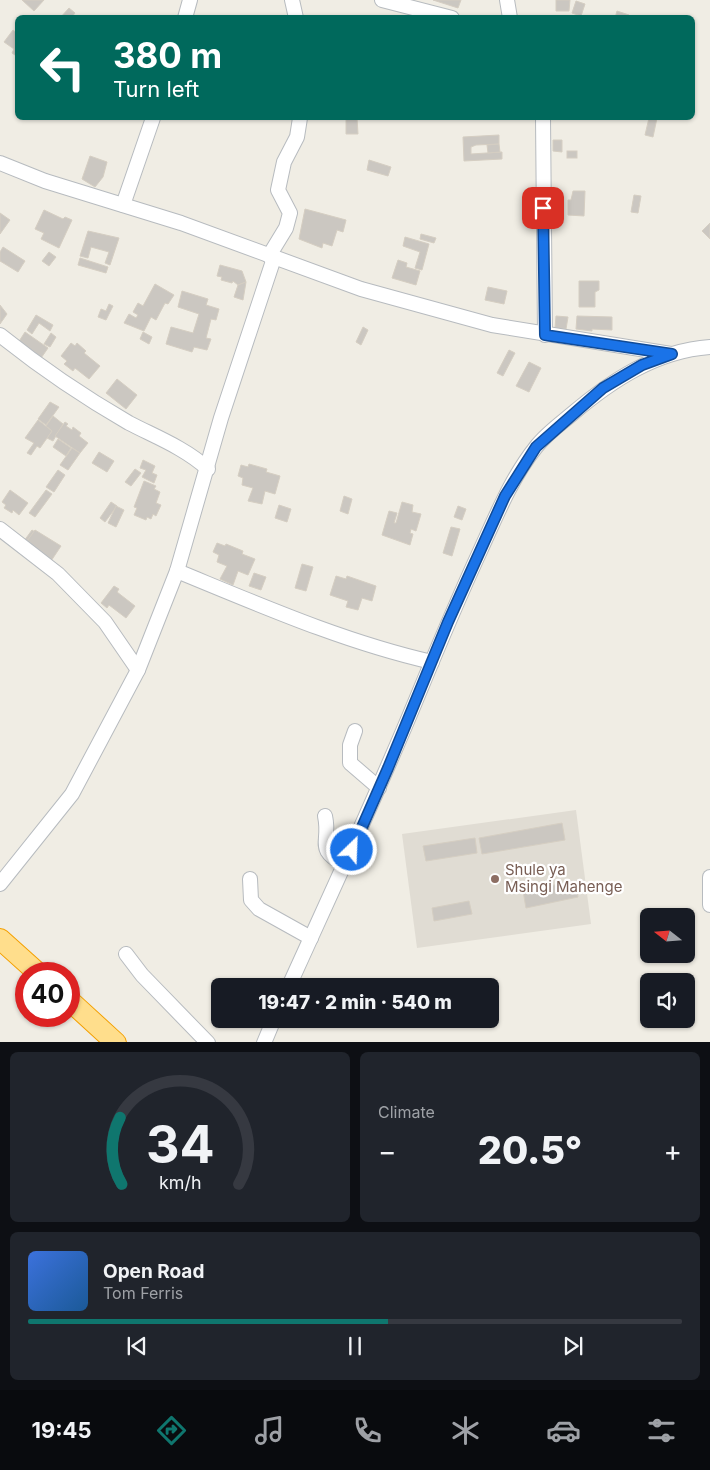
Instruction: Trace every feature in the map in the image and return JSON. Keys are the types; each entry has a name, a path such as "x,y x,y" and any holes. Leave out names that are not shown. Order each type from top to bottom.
{"highway":[{"path":"0,939 26,962"},
{"path":"80,1010 116,1042"}],"street":[{"path":"186,15 190,0"},
{"path":"292,0 295,15"},
{"path":"382,0 440,15"},
{"path":"506,0 509,15"},
{"path":"123,205 152,120"},
{"path":"0,884 72,794 138,670 157,625 208,469 221,418 272,257 289,220 288,207 278,190 284,162 297,137 300,120"},
{"path":"543,120 545,335"},
{"path":"0,163 45,181 123,205 370,291 492,325 672,354"},
{"path":"0,335 71,387 129,423 191,455 208,469"},
{"path":"293,978 379,788 505,496 536,447 603,388 642,365 690,348 710,347"},
{"path":"0,528 58,574 105,622 138,670"},
{"path":"176,571 302,622 397,654 432,662"},
{"path":"355,730 350,745 350,763 379,788"},
{"path":"326,816 326,852 330,857 345,865"},
{"path":"710,877 710,905"},
{"path":"250,879 251,900 259,909 311,938"},
{"path":"126,954 142,975 208,1042"},
{"path":"264,1042 270,1028"}],"shaded area":[{"path":"576,810 591,924 417,948 402,834"}],"building":[{"path":"22,0 44,0 34,11"},
{"path":"433,0 461,0 458,8"},
{"path":"556,0 570,0 569,11 556,11"},
{"path":"576,1 585,4 581,15 572,13"},
{"path":"69,8 75,13 73,15 63,15"},
{"path":"617,11 629,15 616,15"},
{"path":"13,30 15,32 15,55 12,53 14,49 4,42"},
{"path":"346,120 357,120 358,134 346,134"},
{"path":"649,120 657,120 653,137 645,135"},
{"path":"499,135 499,144 476,145 471,147 471,154 502,152 502,159 464,161 463,137"},
{"path":"553,140 562,140 562,152 553,151"},
{"path":"499,144 500,152 488,153 487,145"},
{"path":"567,151 577,151 577,158 567,158"},
{"path":"90,156 107,162 103,177 95,187 82,179"},
{"path":"369,160 391,167 388,176 367,170"},
{"path":"573,191 585,191 584,216 568,215 568,200 571,200"},
{"path":"634,195 641,196 638,213 631,212"},
{"path":"305,209 346,220 343,232 337,230 332,246 323,243 322,248 299,239"},
{"path":"44,210 63,219 65,217 72,220 59,248 41,239 44,233 35,229"},
{"path":"0,213 10,220 0,234"},
{"path":"710,223 710,239 702,231"},
{"path":"88,231 119,238 110,265 105,263 109,252 91,247 88,258 80,256"},
{"path":"421,234 436,238 434,243 420,239"},
{"path":"405,237 429,244 422,270 415,268 420,252 403,246"},
{"path":"3,247 25,261 18,272 0,261 0,252"},
{"path":"49,252 56,257 49,266 42,261"},
{"path":"80,258 108,267 106,273 78,265"},
{"path":"398,260 407,263 406,267 420,271 416,285 392,278"},
{"path":"220,265 242,271 246,282 238,285 233,281 232,283 221,280 222,277 217,276"},
{"path":"579,281 599,281 599,290 595,292 595,307 579,307"},
{"path":"246,282 243,300 234,297 238,285"},
{"path":"155,284 174,295 168,304 165,303 156,320 151,317 144,331 124,323 129,314 136,318 138,315 133,312 138,303 143,306"},
{"path":"488,287 507,291 504,304 485,300"},
{"path":"182,291 208,299 206,305 219,309 216,320 211,319 206,338 211,339 207,350 194,347 192,352 166,344 171,327 193,333 199,314 178,307"},
{"path":"109,304 113,306 106,320 98,317 101,309 106,311"},
{"path":"0,305 7,314 0,324"},
{"path":"36,315 53,325 50,331 39,323 32,334 27,330"},
{"path":"556,316 568,317 566,329 555,328"},
{"path":"577,316 612,317 612,330 592,329 592,331 576,329"},
{"path":"363,327 368,330 361,345 356,342"},
{"path":"25,332 48,348 39,361 16,346"},
{"path":"143,332 152,337 149,344 140,339"},
{"path":"51,333 56,337 50,347 44,344"},
{"path":"71,343 75,346 77,343 86,351 84,353 100,366 89,379 75,368 73,371 64,364 67,361 61,356"},
{"path":"509,350 515,353 503,376 497,373"},
{"path":"529,362 541,368 529,392 516,386"},
{"path":"117,379 137,395 126,409 106,393"},
{"path":"50,402 59,407 46,425 38,419"},
{"path":"53,416 63,424 53,441 47,438 52,431 46,426"},
{"path":"38,420 52,431 40,448 37,446 31,455 27,453 34,443 25,438"},
{"path":"65,422 68,424 66,426 72,430 73,427 81,433 79,436 88,443 80,453 55,436"},
{"path":"58,439 71,448 66,456 53,447"},
{"path":"72,448 80,453 68,470 60,465"},
{"path":"99,452 114,461 107,472 92,463"},
{"path":"143,460 155,466 152,473 157,475 154,483 142,477 146,470 140,468"},
{"path":"249,464 267,469 266,472 280,476 275,494 265,491 262,504 248,501 253,488 242,485 243,478 238,476 241,465 248,467"},
{"path":"135,469 141,473 131,486 125,482"},
{"path":"58,470 65,475 54,492 46,487"},
{"path":"144,481 156,486 154,489 160,492 156,503 161,505 156,516 153,514 151,519 147,517 146,520 134,515 137,508 134,507"},
{"path":"10,490 28,503 19,515 13,510 12,513 4,508 6,505 2,502"},
{"path":"46,490 52,494 35,517 29,513"},
{"path":"344,496 352,499 348,514 340,511"},
{"path":"111,502 117,506 105,522 100,518"},
{"path":"402,502 413,505 412,512 421,514 416,531 411,529 410,533 413,534 410,545 382,535 389,511 397,513 394,523 396,523"},
{"path":"279,505 291,509 287,522 275,518"},
{"path":"116,506 124,510 116,527 108,523"},
{"path":"458,506 466,509 462,520 454,517"},
{"path":"451,527 460,529 452,556 443,553"},
{"path":"32,530 38,534 30,545 24,541"},
{"path":"35,530 61,546 51,561 27,541"},
{"path":"217,543 225,546 226,544 243,551 242,554 255,559 248,575 238,571 233,585 220,579 227,566 217,562 219,555 213,552"},
{"path":"302,564 313,567 306,591 295,588"},
{"path":"254,573 266,577 261,590 249,586"},
{"path":"336,576 346,579 347,576 376,586 372,601 362,598 358,610 346,607 348,601 330,595"},
{"path":"114,586 119,589 117,592 135,606 126,618 109,605 107,608 101,603"},
{"path":"562,823 565,840 482,854 479,838"},
{"path":"475,838 477,853 426,861 423,846"},
{"path":"575,881 578,897 526,908 523,891"},
{"path":"469,901 472,914 434,921 432,908"}],"place":[{"name":"Shule ya Msingi Mahenge","path":"495,879"}],"route":[{"path":"352,850 448,622 505,496 536,447 603,388 642,365 672,354 629,346 545,335 543,208"}]}
